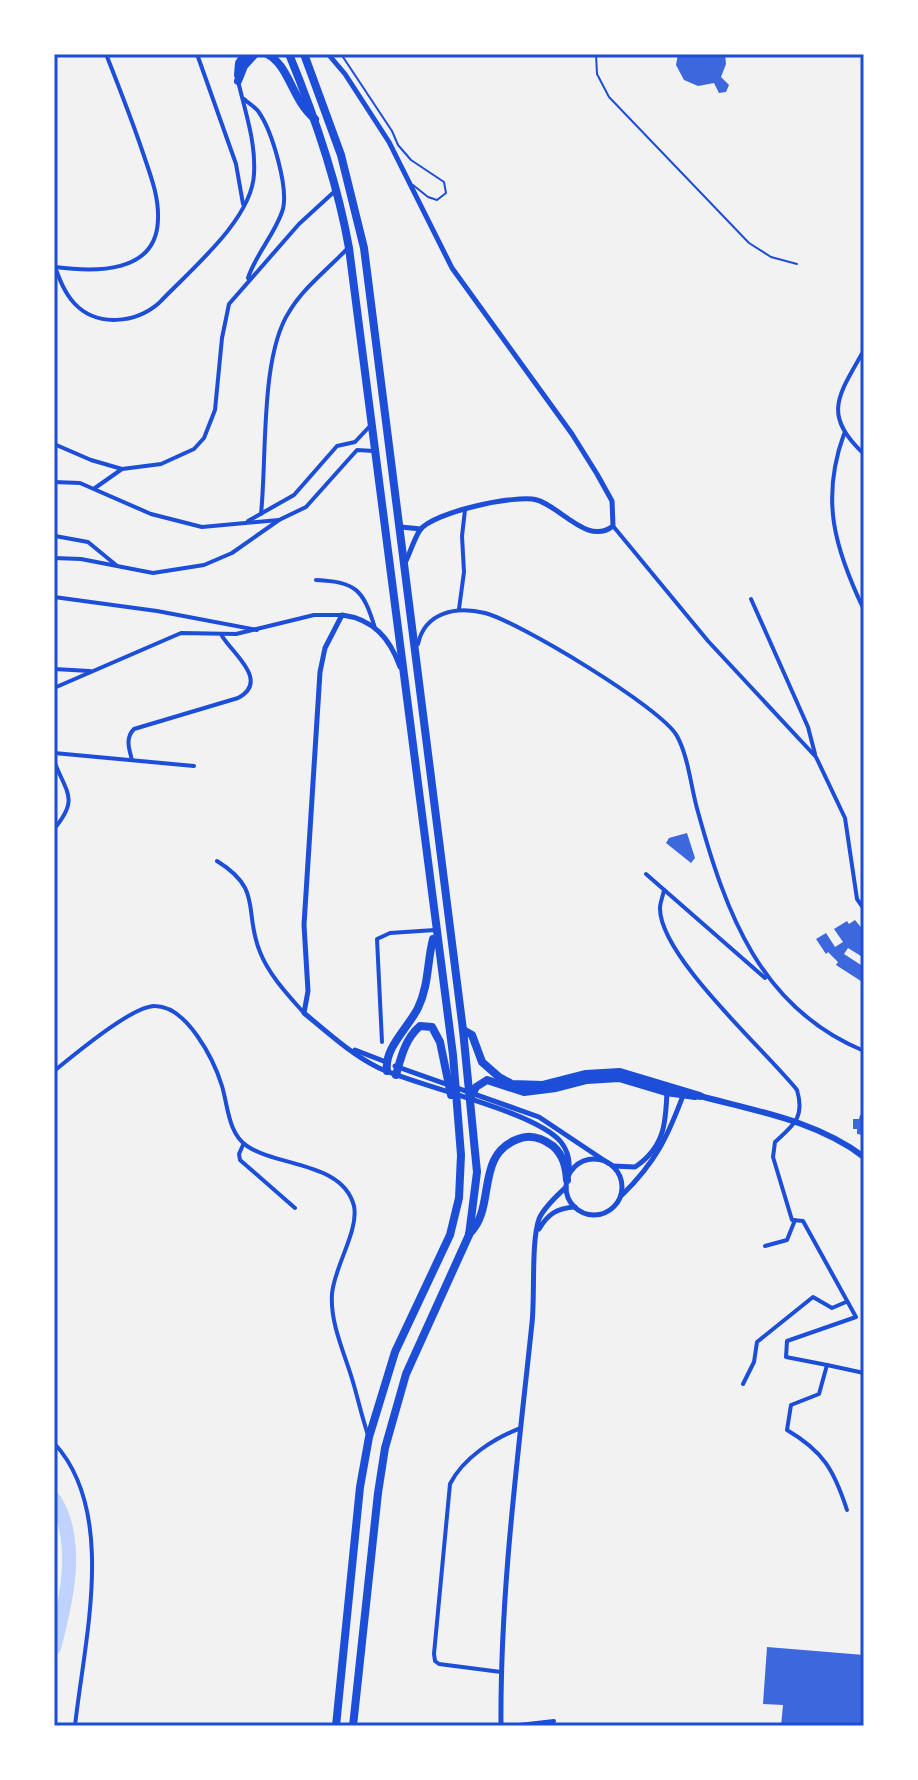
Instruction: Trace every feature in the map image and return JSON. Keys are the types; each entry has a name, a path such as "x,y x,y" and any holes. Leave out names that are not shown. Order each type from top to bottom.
{"highway":[{"path":"238,81 239,63 245,54"},
{"path":"238,81 255,54"},
{"path":"267,54 275,58 303,109 316,120"},
{"path":"289,54 316,120 337,189 349,248 453,1055 461,1178 455,1220 395,1352 369,1437 360,1487 336,1726"},
{"path":"304,54 341,155 361,231 463,1030 477,1172 469,1235"},
{"path":"392,1069 395,1044 426,990 435,932"},
{"path":"392,1069 417,1028 424,1025 432,1027 440,1042 459,1125"},
{"path":"463,1030 472,1035 485,1065 512,1084 543,1085 607,1072 644,1078 667,1089"},
{"path":"470,1098 476,1087 487,1080 524,1092 587,1080 619,1078 700,1096"},
{"path":"353,1726 378,1493 387,1436 406,1374 469,1235 478,1224 490,1165 502,1148 513,1141 534,1137 551,1145 563,1158 567,1181"}],"main road":[{"path":"700,1096 833,1136 862,1154"}],"street":[{"path":"54,265 93,271 119,268 145,251 157,227 155,189 106,54"},
{"path":"197,54 236,164 243,207"},
{"path":"328,54 345,74 389,142 452,268 572,434 597,474 612,501 613,526 708,641 816,757"},
{"path":"54,265 65,291 85,312 101,319 134,318 159,303 225,235 243,207 254,174 250,129 238,81"},
{"path":"242,98 258,111 276,154 285,201 282,214 253,264 247,283"},
{"path":"54,444 122,469 161,464 194,449 204,438 217,397 227,307 317,206 337,189"},
{"path":"261,514 271,367 278,332 294,303 349,248"},
{"path":"864,350 838,406 838,419 844,434 864,454"},
{"path":"246,522 294,495 337,446 355,442 370,426"},
{"path":"844,434 833,467 833,519 840,553 864,610"},
{"path":"54,558 81,559 153,573 196,568 232,553 279,520 310,504 357,450 374,451"},
{"path":"95,488 122,469"},
{"path":"54,482 80,483 118,502 202,527 279,520"},
{"path":"405,563 421,529 440,517 517,498 551,506 586,530 603,532 613,526"},
{"path":"459,609 464,572 462,536 465,510"},
{"path":"401,527 421,529"},
{"path":"55,536 88,542 118,567"},
{"path":"316,580 342,582 358,590 375,628"},
{"path":"54,597 157,611 258,630"},
{"path":"751,599 808,727 816,757 845,818 857,899 864,909"},
{"path":"415,654 420,635 428,623 443,613 459,609 488,614 515,625 601,677 672,727 680,741 710,855 752,953 769,982"},
{"path":"54,688 181,633 222,636 314,615 361,618 391,644 401,669"},
{"path":"304,1013 308,991 304,925 320,672 325,648 342,615"},
{"path":"132,760 128,744 129,734 134,729 238,698 250,689 250,672 222,636"},
{"path":"54,669 92,672"},
{"path":"54,753 194,766"},
{"path":"54,761 70,801 68,812 54,829"},
{"path":"217,861 247,887 262,958 304,1013 346,1047 443,1090 529,1122 552,1135 567,1152 567,1194 575,1207 585,1214 603,1214 611,1210 637,1181 666,1139 684,1092"},
{"path":"646,874 816,1026 864,1051"},
{"path":"664,890 660,908 663,923 678,951 742,1033 797,1090 800,1100 796,1123 775,1142 773,1157 792,1220 803,1221 856,1317 787,1341 786,1357 864,1373"},
{"path":"382,1042 375,943 382,935 390,933 435,932"},
{"path":"54,1071 91,1041 141,1009 154,1006 167,1009 197,1035 213,1063 223,1087 232,1126 244,1144 266,1155 329,1176 346,1191 353,1205 350,1234 335,1277 332,1307 369,1437"},
{"path":"392,1069 445,1083 539,1117 610,1164 621,1179 621,1196"},
{"path":"501,1726 501,1672 509,1550 534,1308 538,1221 581,1163 599,1160 635,1167 655,1146 667,1121 667,1089"},
{"path":"244,1144 239,1154 240,1160 295,1208"},
{"path":"536,1234 556,1210 575,1207"},
{"path":"765,1246 787,1240 795,1220"},
{"path":"743,1384 754,1362 757,1342 813,1297 832,1308 846,1302"},
{"path":"827,1365 819,1394 791,1405 787,1430 813,1445 837,1480 847,1510"},
{"path":"501,1672 439,1664 434,1654 450,1484 460,1469 498,1436 521,1428"},
{"path":"54,1443 75,1473 90,1524 94,1551 75,1726"},
{"path":"510,1726 554,1721"}],"lane":[{"path":"341,54 398,145 411,160 444,182 446,193 437,200 428,197 404,176"},
{"path":"596,54 597,74 604,90 749,243 771,257 797,264"}],"building":[{"path":"678,54 725,54 726,64 721,77 729,85 726,92 719,93 714,83 698,86 684,80 676,65"},
{"path":"687,833 695,858 691,863 666,843 669,838"},
{"path":"855,920 864,931 864,958 848,948 844,954 864,967 864,983 836,965 838,962 828,952 826,954 816,939 826,933 835,947 843,942 834,929"},
{"path":"860,1115 864,1115 864,1135 857,1134 857,1129 853,1129 853,1119 859,1119"},
{"path":"767,1647 864,1655 864,1726 781,1726 783,1705 763,1704"}],"waterway":[{"path":"54,1499 62,1516 69,1553 63,1612 54,1648"}]}
